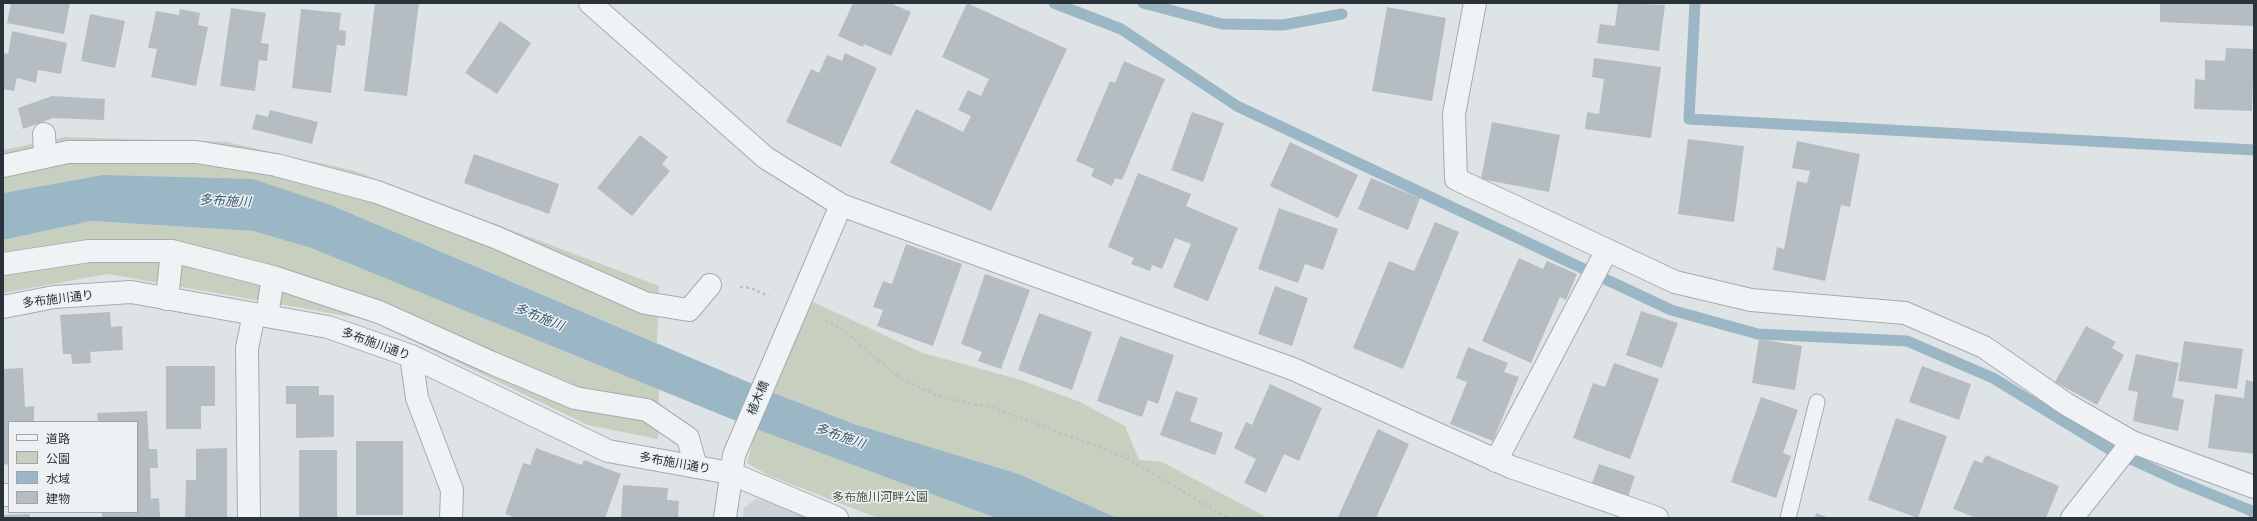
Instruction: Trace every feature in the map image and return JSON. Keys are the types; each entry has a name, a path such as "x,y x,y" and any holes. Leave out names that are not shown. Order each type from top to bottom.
{"street":[{"path":"590,3 766,158 840,205 1293,369 1496,461 1657,518"},
{"path":"1476,3 1454,114 1456,179 1675,282 1751,300 1905,313 1984,348 2066,404 2132,442 2254,487"},
{"path":"44,134 45,157"},
{"path":"3,166 68,152 196,152 276,165 377,192 495,237 645,302 689,310 710,285"},
{"name":"植木橋","path":"724,518 732,464 796,307 840,205"},
{"path":"1496,461 1607,250"},
{"path":"3,264 89,251 172,251 274,277 379,312 492,364 575,398 647,410 688,438 696,467"},
{"path":"167,299 172,251"},
{"path":"249,518 247,348 274,277"},
{"name":"多布施川通り","path":"3,307 54,297 131,292 328,326 411,356 608,451 696,467 732,464 837,518"},
{"path":"411,356 417,398 452,490 451,518"},
{"path":"2072,518 2132,442"}],"lane":[{"path":"1788,518 1817,402"}],"path":[{"path":"796,307 842,328 901,379 941,397 994,408 1125,457 1228,518"}],"shaded area":[{"path":"757,498 807,518 743,518 744,508"}],"green space":[{"path":"65,137 227,142 355,171 659,286 657,343 331,205 102,175 3,193 3,150"},
{"path":"91,221 253,231 311,248 659,389 658,439 588,425 369,320 108,274 3,293 3,240"},
{"path":"811,301 923,353 1021,380 1080,402 1125,426 1139,460 1162,462 1268,518 1117,518 1019,474 854,424 774,393"},
{"name":"多布施川河畔公園","path":"756,429 996,518 878,518 768,475 747,463"}],"water":[{"name":"多布施川","path":"102,175 253,179 331,205 774,393 854,424 1019,474 1117,518 996,518 756,429 311,248 253,231 91,221 3,240 3,193"}],"building":[{"path":"11,3 70,3 64,34 7,23"},
{"path":"375,3 419,3 407,96 364,91"},
{"path":"853,3 890,3 911,12 891,56 864,44 863,47 838,36"},
{"path":"967,3 1067,49 991,211 890,163 916,109 963,132 971,116 958,110 968,90 981,96 989,79 942,57"},
{"path":"1618,3 1665,5 1659,51 1597,43 1600,24 1615,26"},
{"path":"2160,3 2254,3 2254,26 2160,22"},
{"path":"1387,7 1446,18 1432,101 1372,91"},
{"path":"231,8 266,13 261,43 269,44 267,61 259,60 255,91 220,86"},
{"path":"180,9 200,13 198,25 208,27 196,86 151,77 157,49 148,48 156,11 179,15"},
{"path":"301,9 341,13 339,30 346,31 345,46 337,45 331,93 292,88"},
{"path":"90,14 125,21 115,68 81,61"},
{"path":"500,21 531,43 497,94 465,73"},
{"path":"12,31 67,43 61,74 38,70 36,83 17,78 14,91 3,89 3,53 8,54"},
{"path":"2226,48 2254,49 2252,111 2194,109 2195,79 2205,80 2205,60 2225,61"},
{"path":"845,53 877,68 841,147 786,122 811,69 819,73 827,55 842,61"},
{"path":"1594,58 1661,67 1651,138 1585,129 1587,112 1599,114 1604,79 1592,77"},
{"path":"1124,61 1165,79 1122,180 1115,178 1112,186 1091,176 1094,169 1076,161 1110,81 1115,83"},
{"path":"52,96 105,99 104,120 53,118 23,129 18,108"},
{"path":"270,110 318,122 312,144 252,129 256,114 268,117"},
{"path":"1192,112 1224,123 1203,182 1171,170"},
{"path":"1492,122 1560,135 1549,192 1481,179"},
{"path":"640,135 668,157 662,164 670,171 632,216 597,188"},
{"path":"1688,139 1744,146 1734,222 1678,214"},
{"path":"1797,141 1860,154 1850,207 1841,205 1825,281 1773,270 1777,247 1784,249 1797,181 1807,183 1810,171 1792,168"},
{"path":"1290,142 1358,175 1338,218 1270,186"},
{"path":"474,154 559,184 549,214 464,183"},
{"path":"1138,173 1191,194 1186,206 1238,228 1208,301 1173,287 1191,244 1175,238 1162,269 1152,265 1150,271 1131,264 1134,258 1108,247"},
{"path":"1371,178 1420,198 1408,230 1358,209"},
{"path":"1279,208 1338,229 1323,270 1305,264 1298,283 1258,269"},
{"path":"1435,222 1459,232 1403,369 1353,348 1389,261 1414,271"},
{"path":"906,244 962,264 933,346 877,326 883,310 873,307 883,281 892,284"},
{"path":"1519,258 1543,269 1547,261 1577,274 1566,300 1560,297 1531,363 1482,341"},
{"path":"985,274 1030,290 1001,369 978,361 982,352 961,344"},
{"path":"1275,286 1308,298 1292,346 1258,334"},
{"path":"1641,311 1678,323 1662,368 1626,355"},
{"path":"110,312 111,327 122,326 123,350 90,352 91,363 72,364 71,354 63,354 60,315"},
{"path":"1039,313 1092,332 1072,390 1018,370"},
{"path":"2086,326 2116,342 2112,348 2124,355 2097,405 2055,382"},
{"path":"1120,336 1174,355 1158,404 1148,400 1142,417 1097,401"},
{"path":"1759,339 1802,346 1795,390 1752,383"},
{"path":"2184,341 2243,349 2237,389 2178,381"},
{"path":"1468,347 1508,363 1504,372 1519,377 1493,441 1450,424 1467,382 1456,378"},
{"path":"2136,354 2179,363 2172,397 2184,400 2178,431 2133,421 2138,392 2128,390"},
{"path":"1614,363 1659,379 1630,459 1573,438 1593,383 1605,387"},
{"path":"166,366 215,366 215,406 201,406 201,429 166,429"},
{"path":"1922,366 1971,384 1959,420 1909,402"},
{"path":"23,368 25,407 34,406 34,421 8,421 8,464 3,465 3,369"},
{"path":"2246,380 2254,382 2254,454 2208,448 2215,394 2244,398"},
{"path":"1270,384 1322,408 1299,461 1284,454 1266,493 1244,483 1256,459 1234,448 1246,422 1252,425"},
{"path":"286,386 319,386 319,395 334,395 334,437 296,438 296,404 286,404"},
{"path":"1176,391 1198,398 1190,421 1223,433 1215,455 1160,435"},
{"path":"1761,397 1798,410 1783,453 1791,456 1776,498 1731,482"},
{"path":"147,411 149,449 157,449 158,468 150,468 151,499 159,498 160,518 102,518 102,513 138,513 138,421 98,421 97,413"},
{"path":"1896,418 1947,436 1918,518 1868,500"},
{"path":"1378,429 1409,444 1376,518 1338,517"},
{"path":"356,441 403,441 403,515 356,515"},
{"path":"227,448 227,518 185,518 186,480 196,480 196,449"},
{"path":"536,448 582,465 584,460 621,474 605,518 517,518 505,514 523,463 530,465"},
{"path":"299,450 337,450 337,518 299,518"},
{"path":"1986,455 2059,486 2046,518 1976,518 1953,509 1974,460 1982,463"},
{"path":"1599,464 1635,476 1627,500 1591,486"},
{"path":"623,485 668,488 667,500 679,501 678,518 621,518"},
{"path":"1816,513 1830,518 1815,518"},
{"path":"30,514 30,518 3,518 3,515"}],"waterway":[{"path":"1054,3 1121,29 1237,106 1671,310 1758,334 1907,341 1993,378 2109,449 2181,482 2252,511 2254,514"},
{"path":"1143,3 1222,24 1283,25 1342,14"},
{"path":"1695,3 1689,119 2254,150"}]}
